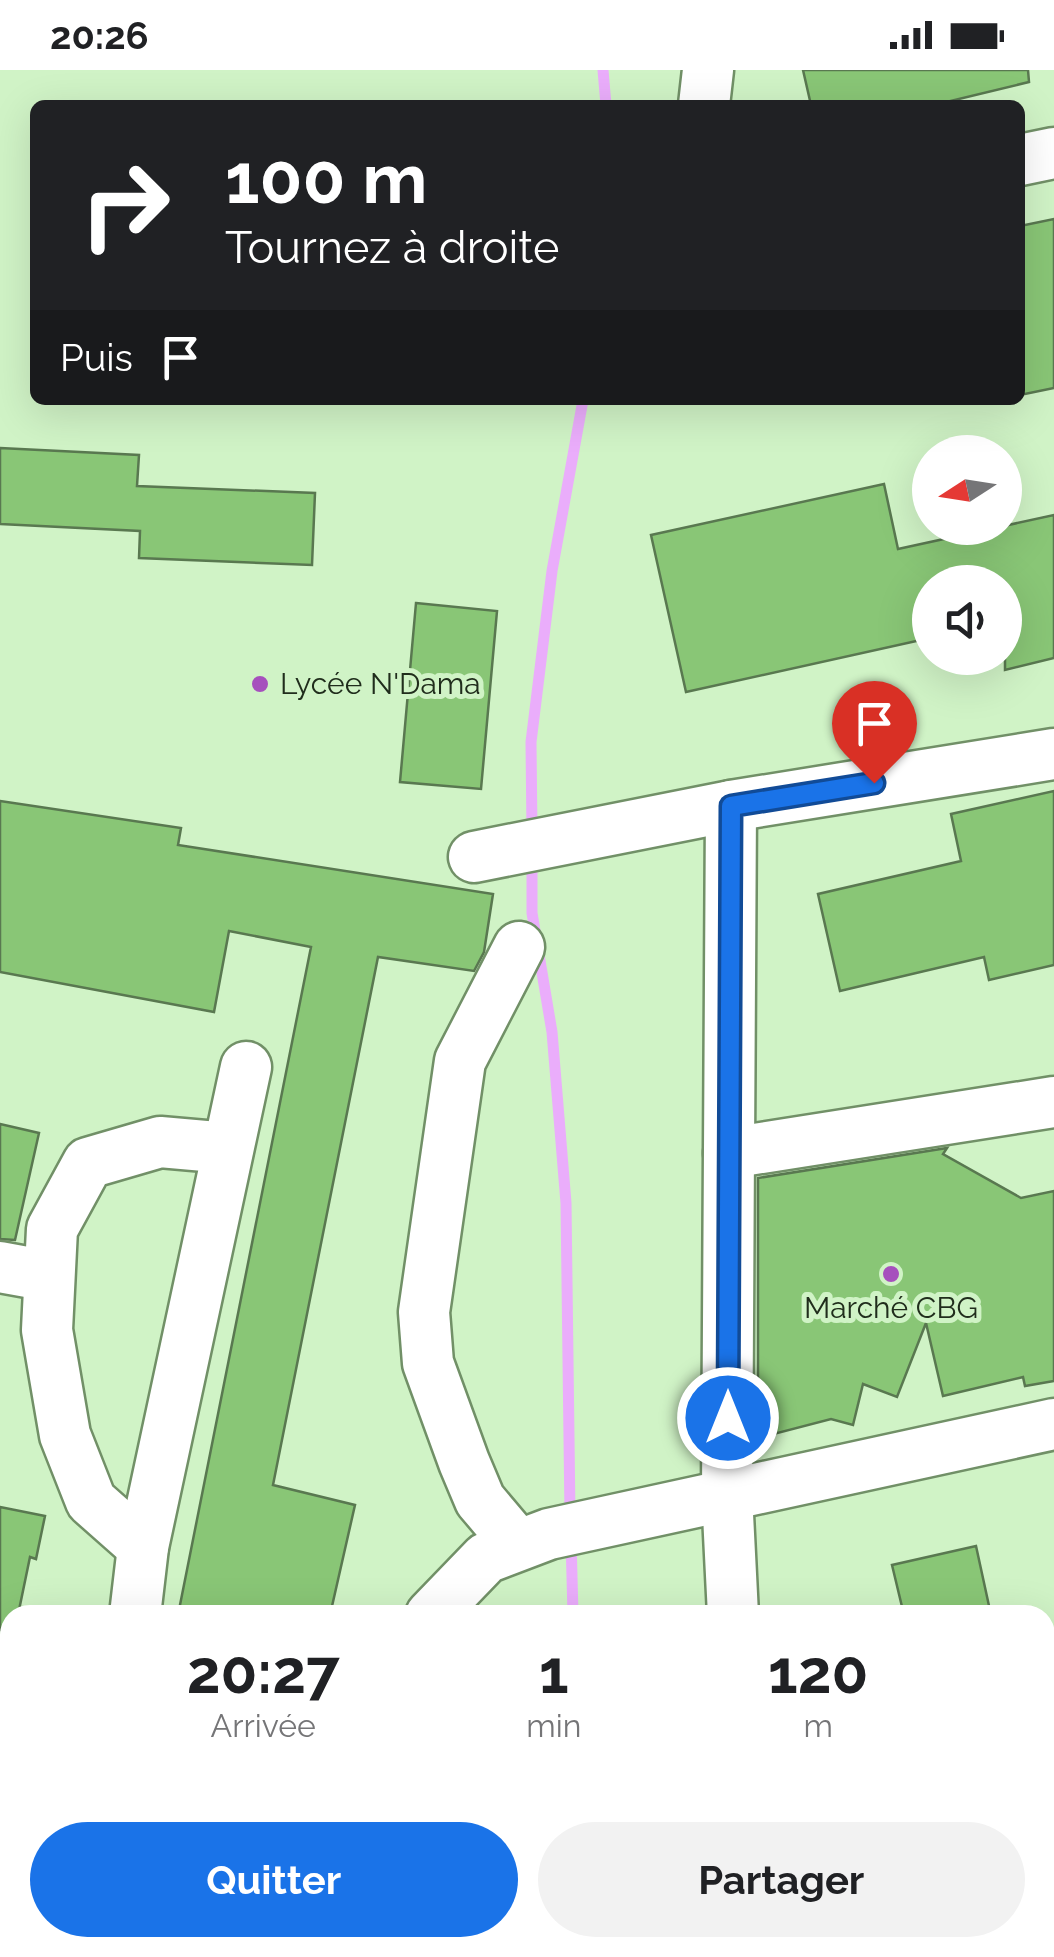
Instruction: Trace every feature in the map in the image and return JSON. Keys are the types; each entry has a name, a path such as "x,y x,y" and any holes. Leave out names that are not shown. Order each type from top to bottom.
{"street":[{"path":"705,100 708,70"},
{"path":"1025,159 1054,153"},
{"path":"497,853 714,810 1054,754"},
{"path":"714,810 729,1154 712,1497 732,1605"},
{"path":"520,947 460,1061 424,1312 428,1363 480,1500 534,1539"},
{"path":"136,1605 143,1546 246,1067"},
{"path":"729,1154 1054,1102"},
{"path":"143,1546 92,1500 66,1435 47,1330 52,1229 88,1164 160,1142 228,1148"},
{"path":"0,1267 49,1276"},
{"path":"441,1605 486,1558 534,1539 1054,1424"}],"building":[{"path":"803,70 1028,70 1029,82 955,100 810,100"},
{"path":"1054,219 1054,388 1025,394 1025,225"},
{"path":"0,448 139,455 137,486 315,493 312,565 139,558 140,531 0,524"},
{"path":"884,484 898,549 916,545 1022,545 1022,522 1054,515 1054,658 1022,666 1022,565 912,565 912,642 686,692 651,535"},
{"path":"416,603 497,611 481,789 400,782"},
{"path":"1054,791 1054,965 989,980 984,957 840,991 818,894 961,861 951,814"},
{"path":"0,801 181,828 178,845 493,894 484,952 474,971 378,957 273,1485 355,1505 332,1605 180,1605 311,947 229,931 214,1012 0,972"},
{"path":"0,1124 39,1133 15,1240 0,1239"},
{"path":"947,1148 943,1154 1021,1198 1054,1191 1054,1381 1025,1386 1023,1377 943,1396 926,1323 897,1397 863,1384 853,1425 831,1419 758,1438 758,1178"},
{"path":"0,1507 45,1516 36,1559 30,1557 20,1605 0,1605"},
{"path":"976,1546 989,1605 902,1605 892,1565"}],"waterway":[{"path":"603,70 606,100"},
{"path":"532,833 531,742 552,571 582,405"},
{"path":"532,857 532,913 552,1032 566,1203 570,1516"},
{"path":"571,1539 573,1605"}],"place":[{"name":"Lycée N'Dama","path":"260,684"},
{"name":"Marché CBG","path":"891,1274"}],"route":[{"path":"728,1418 731,806 874,783"}]}
